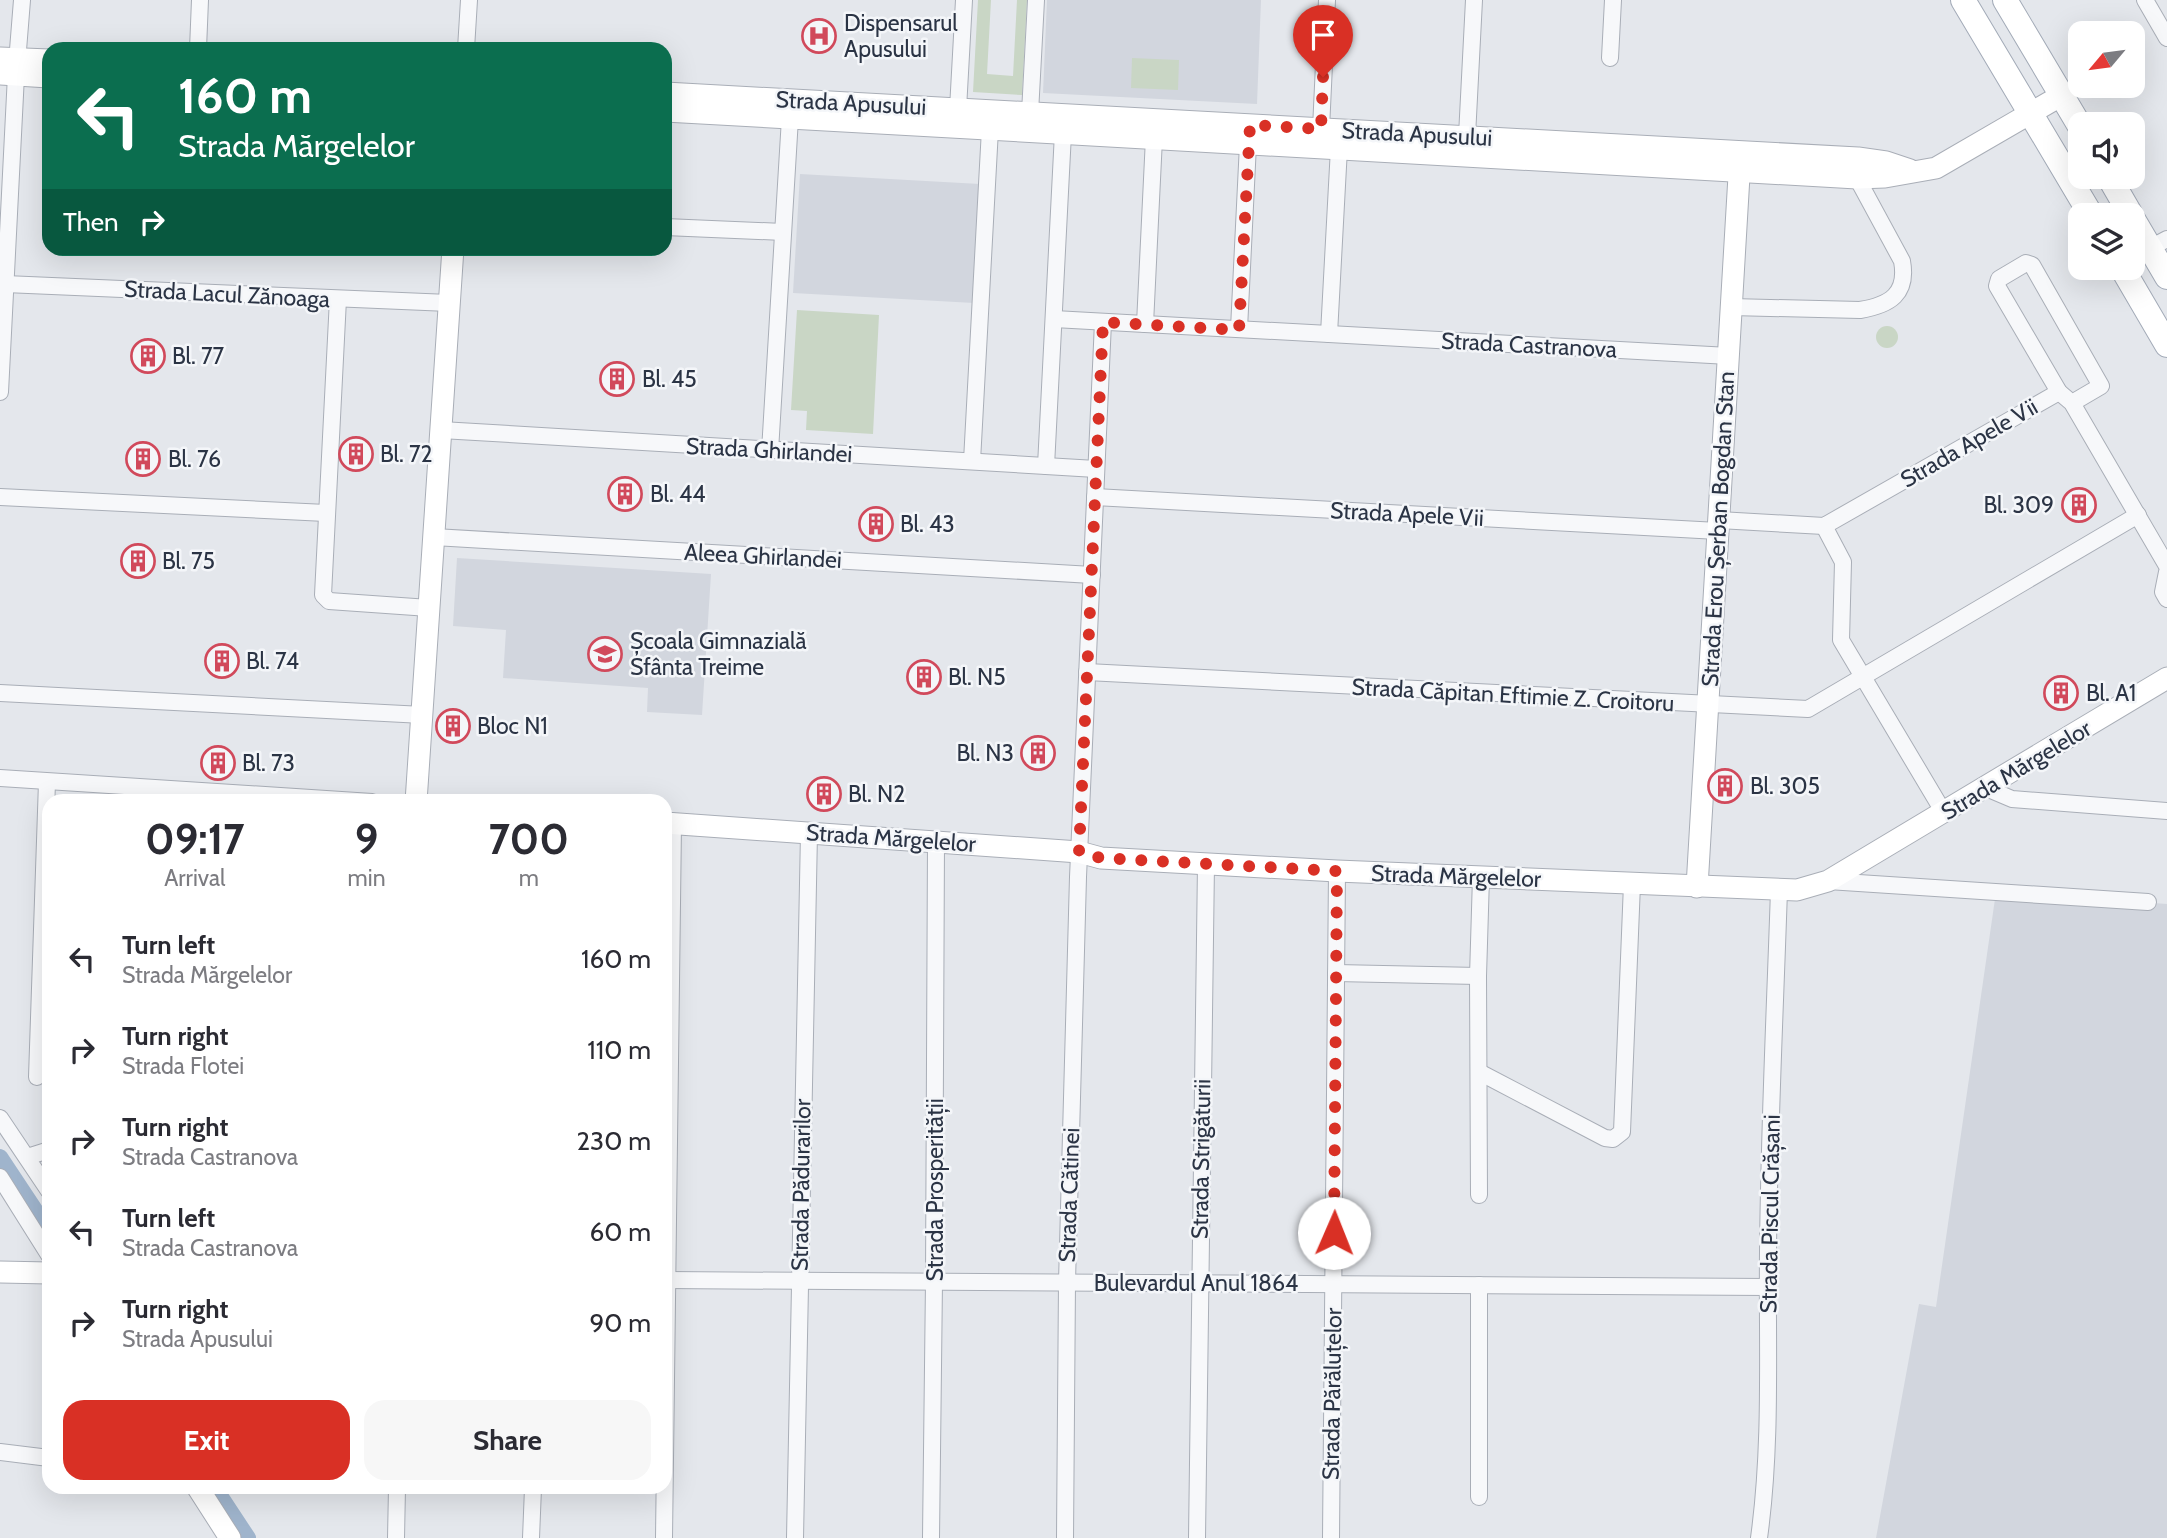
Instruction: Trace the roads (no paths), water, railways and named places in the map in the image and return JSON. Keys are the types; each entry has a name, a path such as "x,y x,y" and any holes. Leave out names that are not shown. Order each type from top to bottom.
{"main road":[{"path":"1963,0 2084,203"},
{"path":"2005,0 2072,112"},
{"path":"2145,230 2159,243 2167,277"},
{"path":"2129,280 2167,345"}],"street":[{"path":"0,392 9,66 22,0"},
{"path":"198,42 200,0"},
{"path":"466,42 469,0"},
{"path":"958,118 964,0"},
{"path":"1030,113 1036,0"},
{"path":"1327,0 1333,136 1329,334"},
{"path":"1467,136 1474,0"},
{"path":"1610,58 1613,0"},
{"path":"2145,0 2167,38"},
{"path":"9,66 42,61"},
{"path":"9,66 42,75"},
{"name":"Strada Apusului","path":"672,94 790,109"},
{"name":"Strada Apusului","path":"1333,136 1857,168 1885,177 1928,170 1943,164 2062,95"},
{"path":"770,451 790,109"},
{"name":"Strada Apusului","path":"672,111 790,109 958,118 991,120 1063,133 1154,138 1249,134 1467,136 1740,161"},
{"name":"Strada Apusului","path":"991,120 1030,113 1249,134"},
{"path":"972,461 991,120"},
{"path":"1046,466 1063,133"},
{"path":"1239,330 1249,134"},
{"path":"1145,324 1154,138"},
{"name":"Strada Erou Șerban Bogdan Stan","path":"1698,887 1740,161"},
{"path":"1731,307 1860,310 1878,307 1897,294 1903,285 1902,261 1857,168"},
{"path":"672,227 783,232"},
{"path":"417,794 452,256"},
{"path":"2072,403 2101,386 2032,265 2026,264 1999,279 1997,286 2059,392 2072,403 2167,566"},
{"name":"Strada Lacul Zănoaga","path":"5,284 449,303"},
{"path":"338,299 322,591 329,601 429,608"},
{"name":"Strada Castranova","path":"1054,319 1728,356"},
{"name":"Strada Cătinei","path":"1065,1538 1067,1282 1079,852 1103,322"},
{"name":"Strada Apele Vii","path":"1095,497 1719,526 1824,526 2059,392"},
{"name":"Strada Ghirlandei","path":"441,430 1096,469"},
{"path":"0,497 326,513"},
{"name":"Strada Căpitan Eftimie Z. Croitoru","path":"1087,672 1708,706 1808,709 2138,515"},
{"path":"1824,526 1843,562 1841,640 1944,813"},
{"name":"Aleea Ghirlandei","path":"434,537 1092,575"},
{"path":"2167,572 2163,592 2167,599"},
{"name":"Strada Mărgelelor","path":"672,824 1079,852 1101,858 1337,871 1797,890 1828,881 2167,678"},
{"path":"0,693 423,715"},
{"path":"0,778 196,794"},
{"path":"47,782 47,794"},
{"path":"1986,788 2012,799 2167,811"},
{"name":"Strada Pădurarilor","path":"794,1538 809,833"},
{"name":"Strada Prosperității","path":"931,1538 936,842"},
{"name":"Strada Strigăturii","path":"1196,1538 1206,864"},
{"name":"Strada Părăluțelor","path":"1331,1538 1337,871"},
{"path":"1479,1195 1478,976 1481,877"},
{"name":"Strada Mărgelelor","path":"1828,881 2148,902"},
{"path":"1479,1072 1605,1138 1613,1139 1622,1132 1632,884"},
{"name":"Strada Piscul Crășani","path":"1759,1538 1763,1510 1766,1434 1779,891"},
{"path":"37,1077 42,930"},
{"path":"1336,972 1478,976"},
{"path":"0,1118 42,1180"},
{"path":"27,1157 42,1152"},
{"path":"0,1177 42,1244"},
{"path":"0,1272 42,1273"},
{"name":"Bulevardul Anul 1864","path":"672,1280 1768,1287"},
{"path":"1479,1285 1479,1496"},
{"path":"0,1452 42,1457"},
{"path":"202,1494 230,1538"},
{"path":"396,1538 397,1494"},
{"path":"531,1538 533,1494"},
{"path":"664,1538 665,1494"}],"waterway":[{"path":"0,1157 42,1220"},
{"path":"219,1494 248,1538"}],"place":[{"name":"Dispensarul Apusului","path":"819,36"},
{"name":"Bl. 77","path":"148,356"},
{"name":"Bl. 45","path":"617,379"},
{"name":"Bl. 72","path":"356,454"},
{"name":"Bl. 76","path":"143,459"},
{"name":"Bl. 44","path":"625,494"},
{"name":"Bl. 309","path":"2079,505"},
{"name":"Bl. 43","path":"876,524"},
{"name":"Bl. 75","path":"138,561"},
{"name":"Școala Gimnazială Sfânta Treime","path":"605,654"},
{"name":"Bl. 74","path":"222,661"},
{"name":"Bl. N5","path":"924,677"},
{"name":"Bl. A1","path":"2061,693"},
{"name":"Bloc N1","path":"453,726"},
{"name":"Bl. N3","path":"1038,753"},
{"name":"Bl. 73","path":"218,763"},
{"name":"Bl. 305","path":"1725,786"},
{"name":"Bl. N2","path":"824,794"}]}
